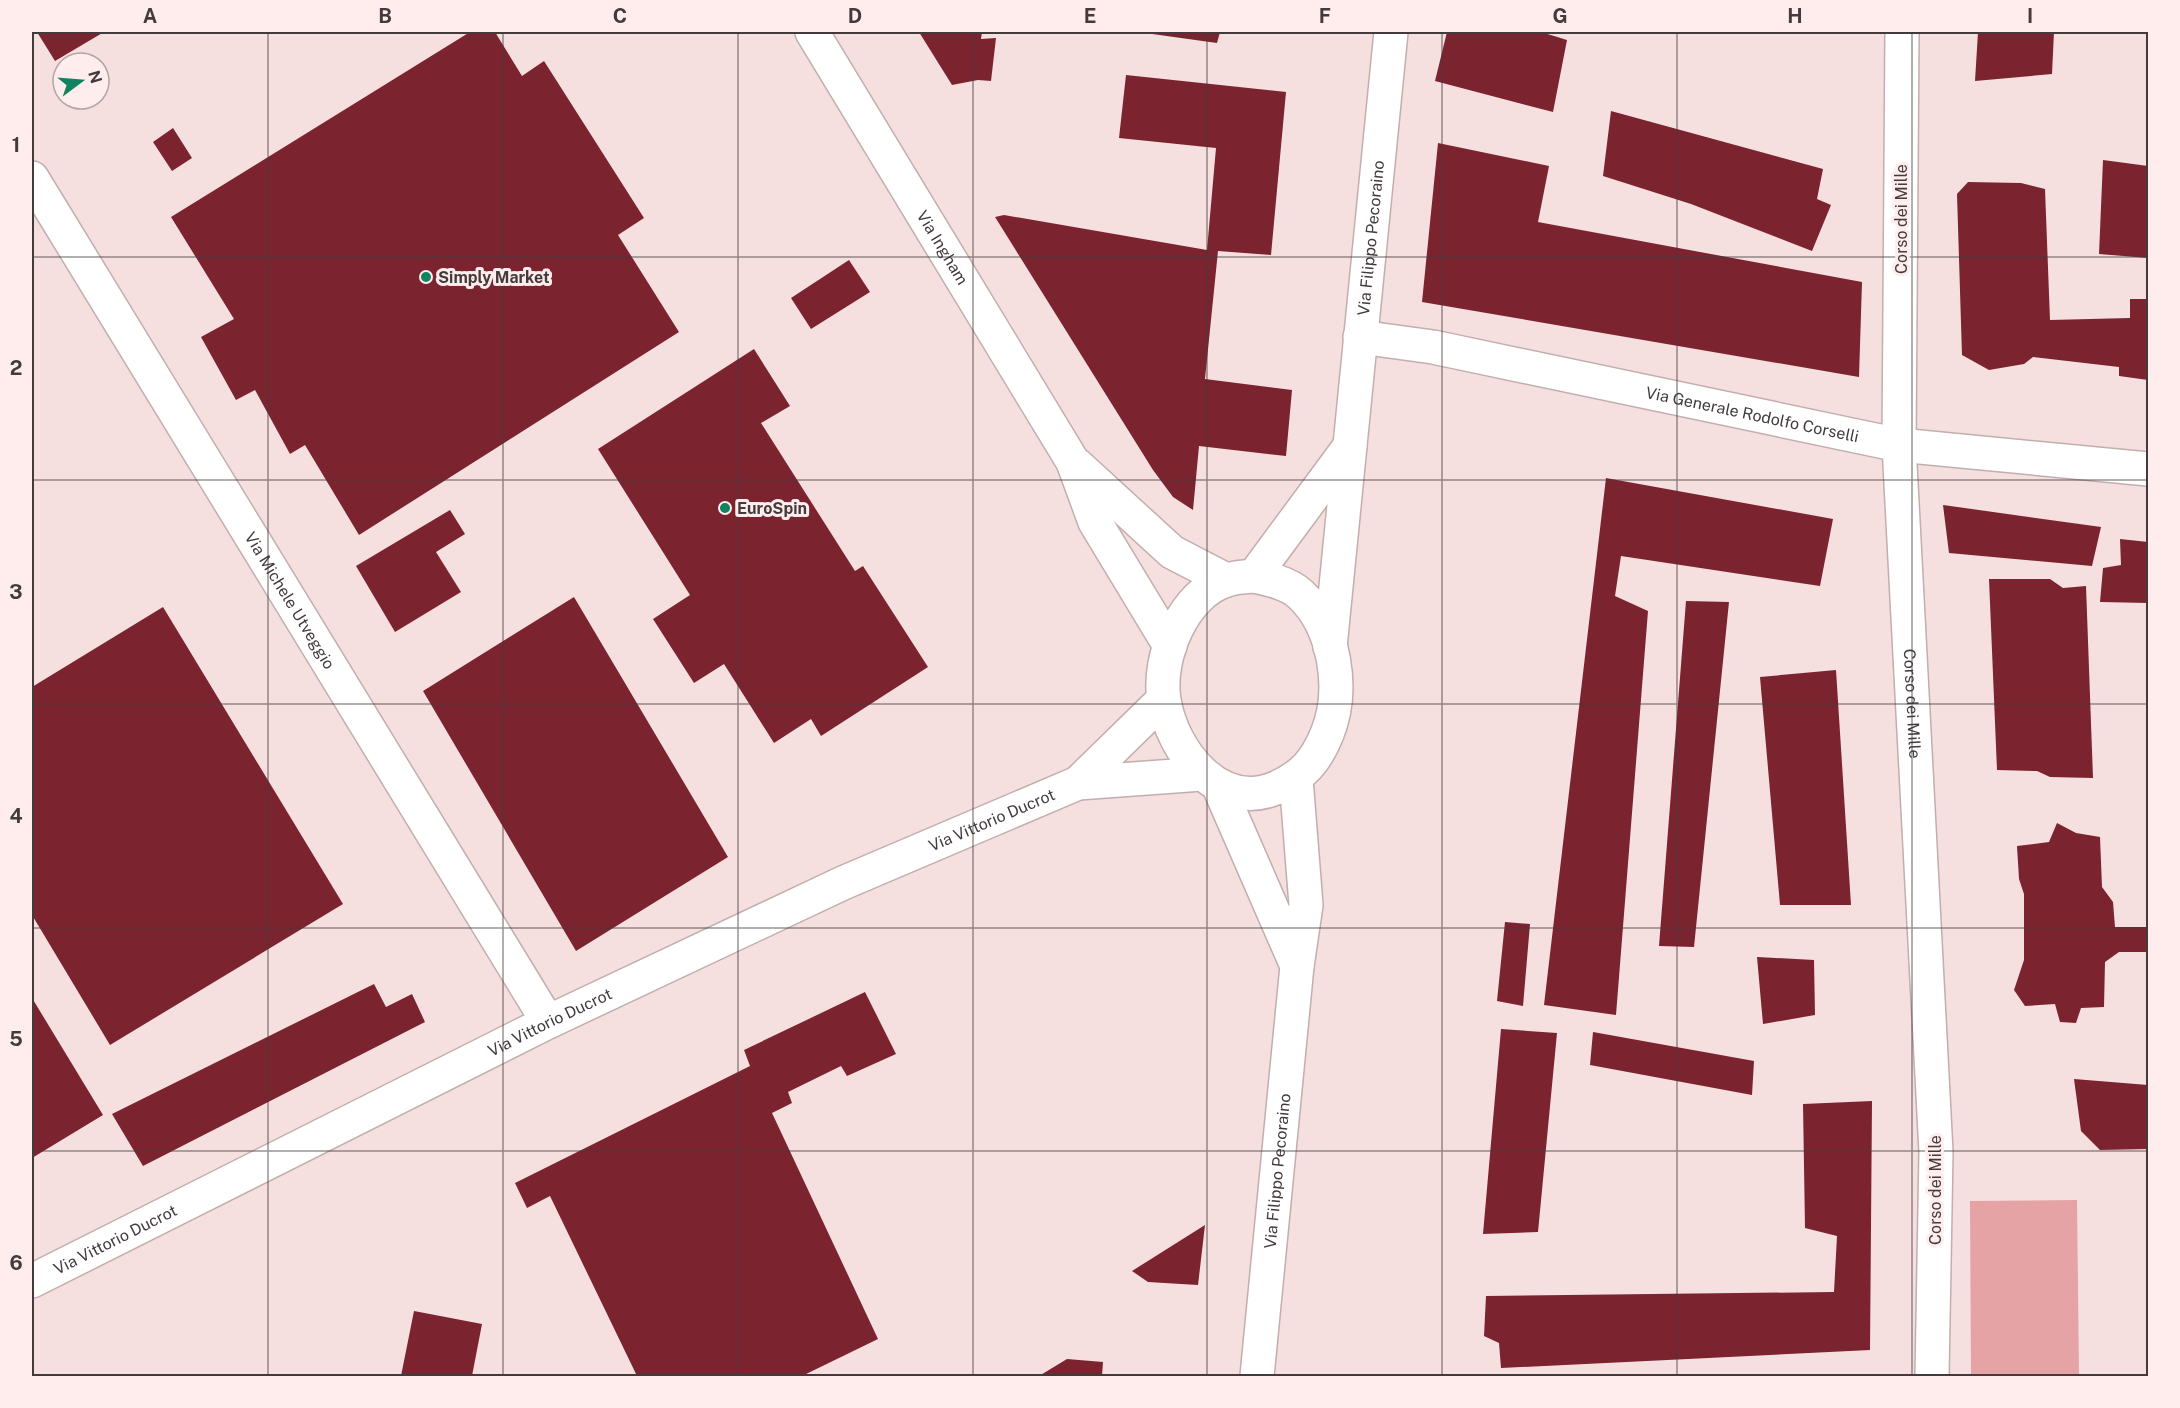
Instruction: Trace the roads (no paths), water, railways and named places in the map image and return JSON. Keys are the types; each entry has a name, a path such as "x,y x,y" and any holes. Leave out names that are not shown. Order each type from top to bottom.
{"street":[{"name":"Via Ingham","path":"812,32 1073,462"},
{"name":"Via Filippo Pecoraino","path":"1330,647 1391,32"},
{"name":"Corso dei Mille","path":"1902,32 1899,445 1936,1152 1932,1377"},
{"name":"Via Michele Utveggio","path":"32,178 548,1022"},
{"name":"Via Generale Rodolfo Corselli","path":"1360,337 1433,347 1899,445 2148,469"},
{"path":"1240,578 1351,445"},
{"path":"1073,462 1172,552 1240,578 1278,582 1299,593 1317,615 1330,647 1335,684 1335,704 1328,732 1315,758 1296,779 1271,790 1248,793 1210,780 1078,783"},
{"path":"1073,462 1095,522 1170,646"},
{"name":"Via Filippo Pecoraino","path":"1240,578 1205,591 1189,607 1177,626 1164,676 1164,700 1183,750 1210,780 1297,966"},
{"path":"1078,783 1164,700"},
{"name":"Via Filippo Pecoraino","path":"1257,1377 1297,966 1306,905 1296,779"},
{"name":"Via Vittorio Ducrot","path":"32,1281 548,1022 843,883 1078,783"}],"place":[{"name":"Simply Market","path":"426,277"},
{"name":"EuroSpin","path":"725,508"}]}
